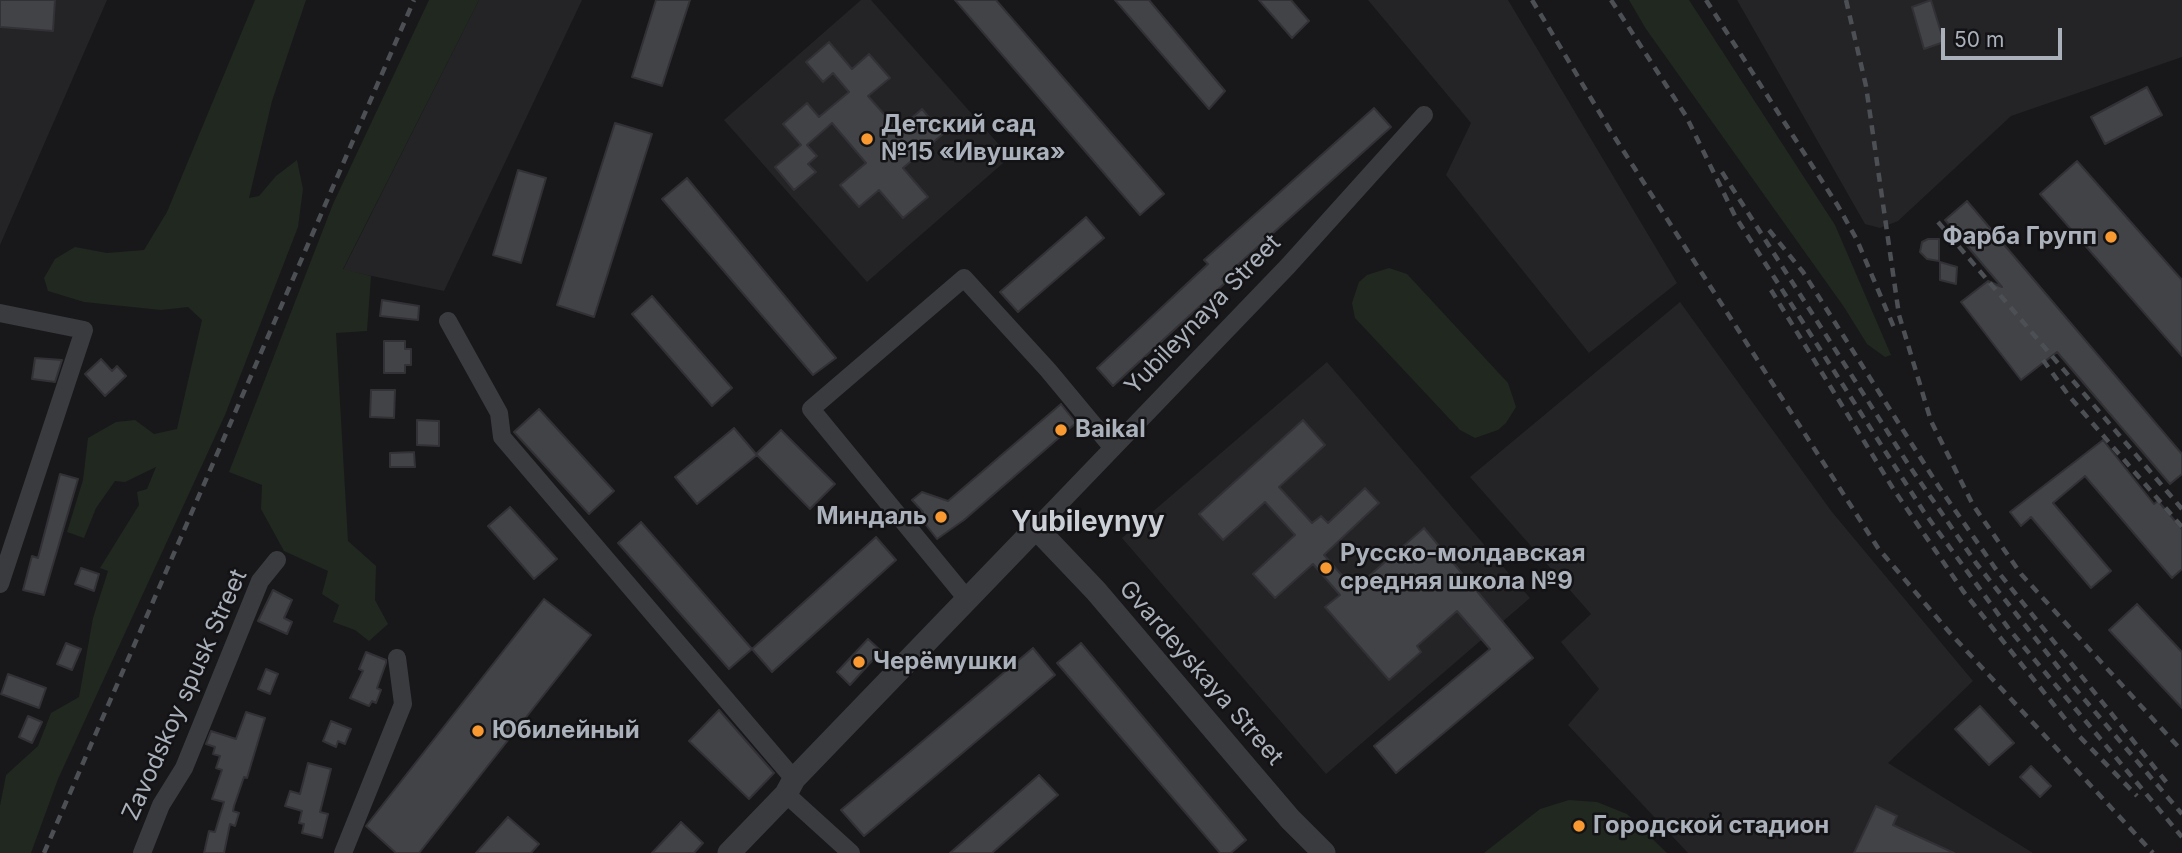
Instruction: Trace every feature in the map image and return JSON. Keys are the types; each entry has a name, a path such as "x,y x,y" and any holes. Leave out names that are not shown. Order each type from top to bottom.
{"street":[{"name":"Yubileynaya Street","path":"729,853 967,599 1288,266 1424,115"},
{"path":"967,599 811,409 964,278 1112,447"},
{"path":"0,313 84,330 0,584"},
{"path":"448,321 499,413 502,437 790,786 851,853"},
{"name":"Gvardeyskaya Street","path":"1036,528 1096,592 1290,819 1325,853"},
{"name":"Zavodskoy spusk Street","path":"142,853 161,805 184,768 260,581 276,560"},
{"path":"342,853 403,704 397,658"}],"shaded area":[{"path":"0,0 107,0 0,245"},
{"path":"255,0 306,0 272,101 249,198 259,196 276,176 297,160 303,189 298,227 225,415 58,779 31,853 0,853 0,806 6,775 38,746 51,713 79,697 93,618 108,571 100,568 139,505 137,492 147,489 156,467 125,482 115,481 96,508 84,538 67,532 83,480 88,438 116,422 135,420 154,434 177,429 202,320 188,307 161,310 84,302 48,291 44,278 55,259 75,247 107,253 144,250 167,212"},
{"path":"429,0 479,0 343,269 371,276 367,331 336,333 348,541 376,566 375,600 388,624 369,641 355,630 333,622 339,605 322,594 328,571 284,551 261,509 262,485 229,472 333,204"},
{"path":"479,0 582,0 444,291 343,270"},
{"name":"Детский сад №15 «Ивушка»","path":"861,0 871,0 1010,157 867,282 724,120"},
{"path":"1368,0 1508,0 1677,283 1589,353 1446,175 1471,123"},
{"path":"1629,0 1689,0 1835,225 1891,355 1885,357 1867,344 1844,307 1646,29"},
{"path":"1737,0 2182,0 2182,57 2011,116 1898,221 1880,228 1865,224"},
{"path":"1389,268 1407,274 1508,383 1516,407 1498,430 1475,438 1460,430 1355,318 1352,303 1359,282 1367,275"},
{"path":"1680,302 1832,512 1973,681 1888,763 2033,853 1688,853 1568,725 1599,689 1561,642 1591,614 1470,477"},
{"name":"Русско-молдавская средняя школа №9","path":"1327,362 1530,598 1326,774 1122,538"},
{"name":"Городской стадион","path":"1569,800 1597,802 1627,814 1667,853 1484,853 1540,809"}],"building":[{"path":"0,0 55,0 53,31 0,27"},
{"path":"656,0 690,0 662,86 632,77"},
{"path":"955,0 996,0 1164,194 1140,215"},
{"path":"1115,0 1149,0 1225,91 1209,109"},
{"path":"1259,0 1291,0 1309,21 1292,38"},
{"path":"1931,0 1944,42 1924,49 1912,7"},
{"path":"829,42 852,69 869,54 890,78 868,96 898,130 922,109 943,134 903,168 928,197 903,218 879,190 859,207 840,185 866,163 832,123 807,145 817,156 808,164 816,172 794,190 775,167 801,145 783,124 807,103 819,117 849,92 833,73 823,82 806,62"},
{"path":"2147,87 2162,115 2105,144 2091,117"},
{"path":"1374,108 1391,127 1222,279 1225,283 1113,386 1097,368 1208,264 1204,260"},
{"path":"615,123 652,134 594,317 557,305"},
{"name":"Фарба Групп","path":"2077,161 2182,280 2182,356 2040,194"},
{"path":"518,170 546,178 521,263 493,255"},
{"path":"687,178 836,358 813,375 662,199"},
{"path":"1967,201 2182,454 2182,474 2170,484 2057,352 2021,380 1961,302 1988,281 2002,287 1945,220"},
{"path":"1086,217 1104,238 1018,312 1000,292"},
{"path":"1939,239 1939,261 1927,259 1920,252 1922,242"},
{"path":"1940,262 1957,267 1956,284 1940,280"},
{"path":"652,296 732,388 712,406 632,314"},
{"path":"382,300 419,306 418,320 380,316"},
{"path":"384,341 405,341 405,349 411,349 411,365 405,365 405,373 384,373"},
{"path":"35,358 62,360 55,382 32,379"},
{"path":"101,359 112,371 117,366 126,376 105,396 85,374"},
{"path":"371,390 395,390 394,418 370,417"},
{"path":"1061,404 1076,423 964,520 937,539 919,516 923,512 912,500 922,492 948,501"},
{"path":"539,409 614,491 589,514 514,432"},
{"path":"417,420 439,421 439,446 417,445"},
{"path":"1303,420 1325,445 1279,487 1312,523 1321,516 1328,523 1365,488 1379,503 1324,555 1354,589 1424,528 1533,658 1396,773 1374,746 1490,649 1457,611 1417,646 1421,652 1389,680 1325,607 1340,595 1313,564 1275,598 1253,574 1295,535 1265,502 1223,540 1199,514"},
{"path":"734,428 756,454 781,430 835,484 810,509 757,455 697,504 675,477"},
{"path":"2103,440 2154,504 2158,501 2182,529 2182,569 2172,578 2085,476 2053,503 2111,571 2091,588 2031,517 2021,526 2010,512"},
{"path":"414,452 415,467 390,467 390,453"},
{"path":"60,474 78,479 44,595 23,590 32,556 38,558"},
{"path":"510,507 557,559 534,579 488,526"},
{"path":"641,522 752,649 729,669 618,543"},
{"path":"876,537 896,560 772,672 752,649"},
{"path":"81,568 99,574 94,591 75,584"},
{"path":"273,590 292,600 284,618 292,622 287,634 258,621"},
{"name":"Юбилейный","path":"544,599 591,635 419,853 396,853 366,826"},
{"path":"2137,604 2182,652 2182,708 2109,630"},
{"name":"Черёмушки","path":"868,639 881,651 850,685 837,672"},
{"path":"66,643 81,649 72,670 57,664"},
{"path":"1081,643 1246,840 1231,853 1220,853 1057,663"},
{"path":"1033,648 1055,675 864,836 841,810"},
{"path":"366,652 386,660 377,688 381,690 376,703 372,701 369,706 350,698 363,671 359,669"},
{"path":"266,669 278,674 270,694 258,689"},
{"path":"8,674 46,688 39,708 1,694"},
{"path":"1980,706 2014,743 1989,765 1955,729"},
{"path":"719,710 774,773 749,799 689,741"},
{"path":"246,712 265,718 247,778 244,777 234,806 233,811 239,813 235,826 230,824 224,853 204,853 209,831 215,832 224,802 212,799 222,770 216,768 220,756 213,754 215,747 206,744 211,731 236,739"},
{"path":"28,716 42,722 32,743 19,737"},
{"path":"331,721 351,729 345,744 338,741 336,747 323,741"},
{"path":"308,763 331,769 320,812 328,814 322,838 302,833 304,824 299,823 302,811 285,806 290,791 300,794"},
{"path":"2031,766 2051,786 2040,797 2020,777"},
{"path":"1039,775 1058,795 992,853 950,853"},
{"path":"1876,806 1897,816 1893,825 1954,853 1854,853"},
{"path":"508,817 539,844 531,853 476,853"},
{"path":"681,822 703,843 694,853 652,853"}],"railway":[{"path":"44,853 414,0"},
{"path":"1532,0 1610,130 1878,548 1950,633 2153,853"},
{"path":"1611,0 1686,116 1735,216 1924,512 2009,629 2182,837"},
{"path":"1706,0 1838,206 1857,240 1895,330"},
{"path":"1846,0 1866,86 1899,315 1931,421 1973,505 2021,574 2182,751"},
{"path":"1722,172 1910,467 1976,563 2073,686 2182,814"},
{"path":"1938,222 2182,509"},
{"path":"1769,230 1803,272 1939,487 1995,568 2167,783"},
{"path":"1771,290 1894,490 1963,591 2078,735 2137,796"},
{"path":"2043,360 2069,396 2182,527"}],"place":[{"name":"Детский сад №15 «Ивушка»","path":"867,139"},
{"name":"Фарба Групп","path":"2111,237"},
{"name":"Baikal","path":"1061,430"},
{"name":"Миндаль","path":"941,517"},
{"name":"Русско-молдавская средняя школа №9","path":"1326,568"},
{"name":"Черёмушки","path":"859,662"},
{"name":"Юбилейный","path":"478,731"},
{"name":"Городской стадион","path":"1579,826"}],"district":[{"name":"Yubileynyy","path":"1088,523"}]}
